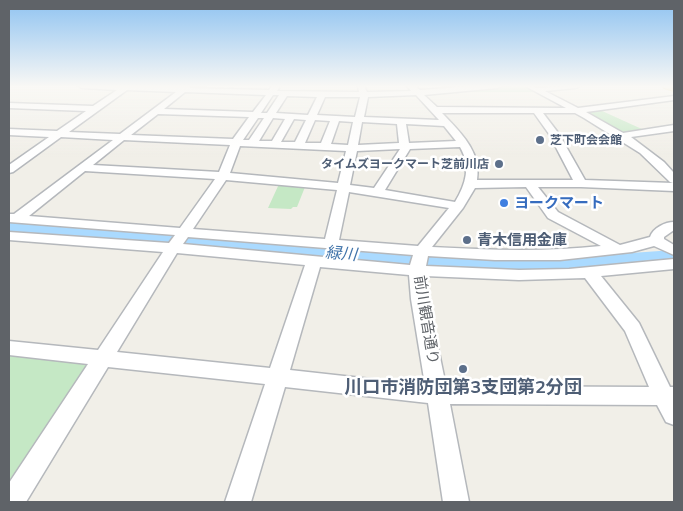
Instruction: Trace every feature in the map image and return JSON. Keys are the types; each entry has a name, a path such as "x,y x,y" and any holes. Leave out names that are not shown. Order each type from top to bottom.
{"street":[{"path":"9,170 94,110"},
{"path":"11,502 179,239 223,176 236,142 259,110"},
{"path":"252,143 274,110"},
{"path":"299,146 315,110"},
{"path":"331,243 360,110"},
{"path":"433,110 583,110"},
{"path":"419,261 458,206 471,184 472,160 465,144 433,110"},
{"path":"14,218 83,168 156,111 446,123"},
{"path":"537,111 554,134 581,183"},
{"path":"574,111 620,136 648,154 672,174"},
{"path":"275,144 291,116"},
{"path":"324,147 336,118"},
{"path":"378,192 405,150 401,121"},
{"path":"620,136 674,128"},
{"path":"12,134 123,137 353,148 465,144"},
{"path":"83,168 223,176 343,187 458,206"},
{"path":"471,184 581,183 674,187"},
{"path":"530,184 553,214 617,249"},
{"path":"14,218 179,239 314,261 419,261 495,255 560,255 632,248 664,233 674,251"},
{"path":"9,236 331,243 419,261 519,275 590,273 674,264"},
{"path":"238,502 314,261"},
{"name":"前川観音通り","path":"419,261 438,395 456,502"},
{"path":"590,273 633,328 668,395 674,415"},
{"path":"9,348 438,395 668,395"}],"green space":[{"path":"600,110 645,130 624,134 582,112"},
{"path":"279,184 305,187 297,207 291,209 268,208"},
{"path":"9,352 84,360 87,368 9,489"}],"waterway":[{"name":"緑川","path":"9,226 429,262 524,266 588,264 674,257"}],"place":[{"name":"芝下町会会館","path":"540,140"},
{"name":"タイムズヨークマート芝前川店","path":"499,164"},
{"name":"ヨークマート","path":"504,203"},
{"name":"青木信用金庫","path":"467,240"},
{"name":"川口市消防団第3支団第2分団","path":"463,369"}]}
